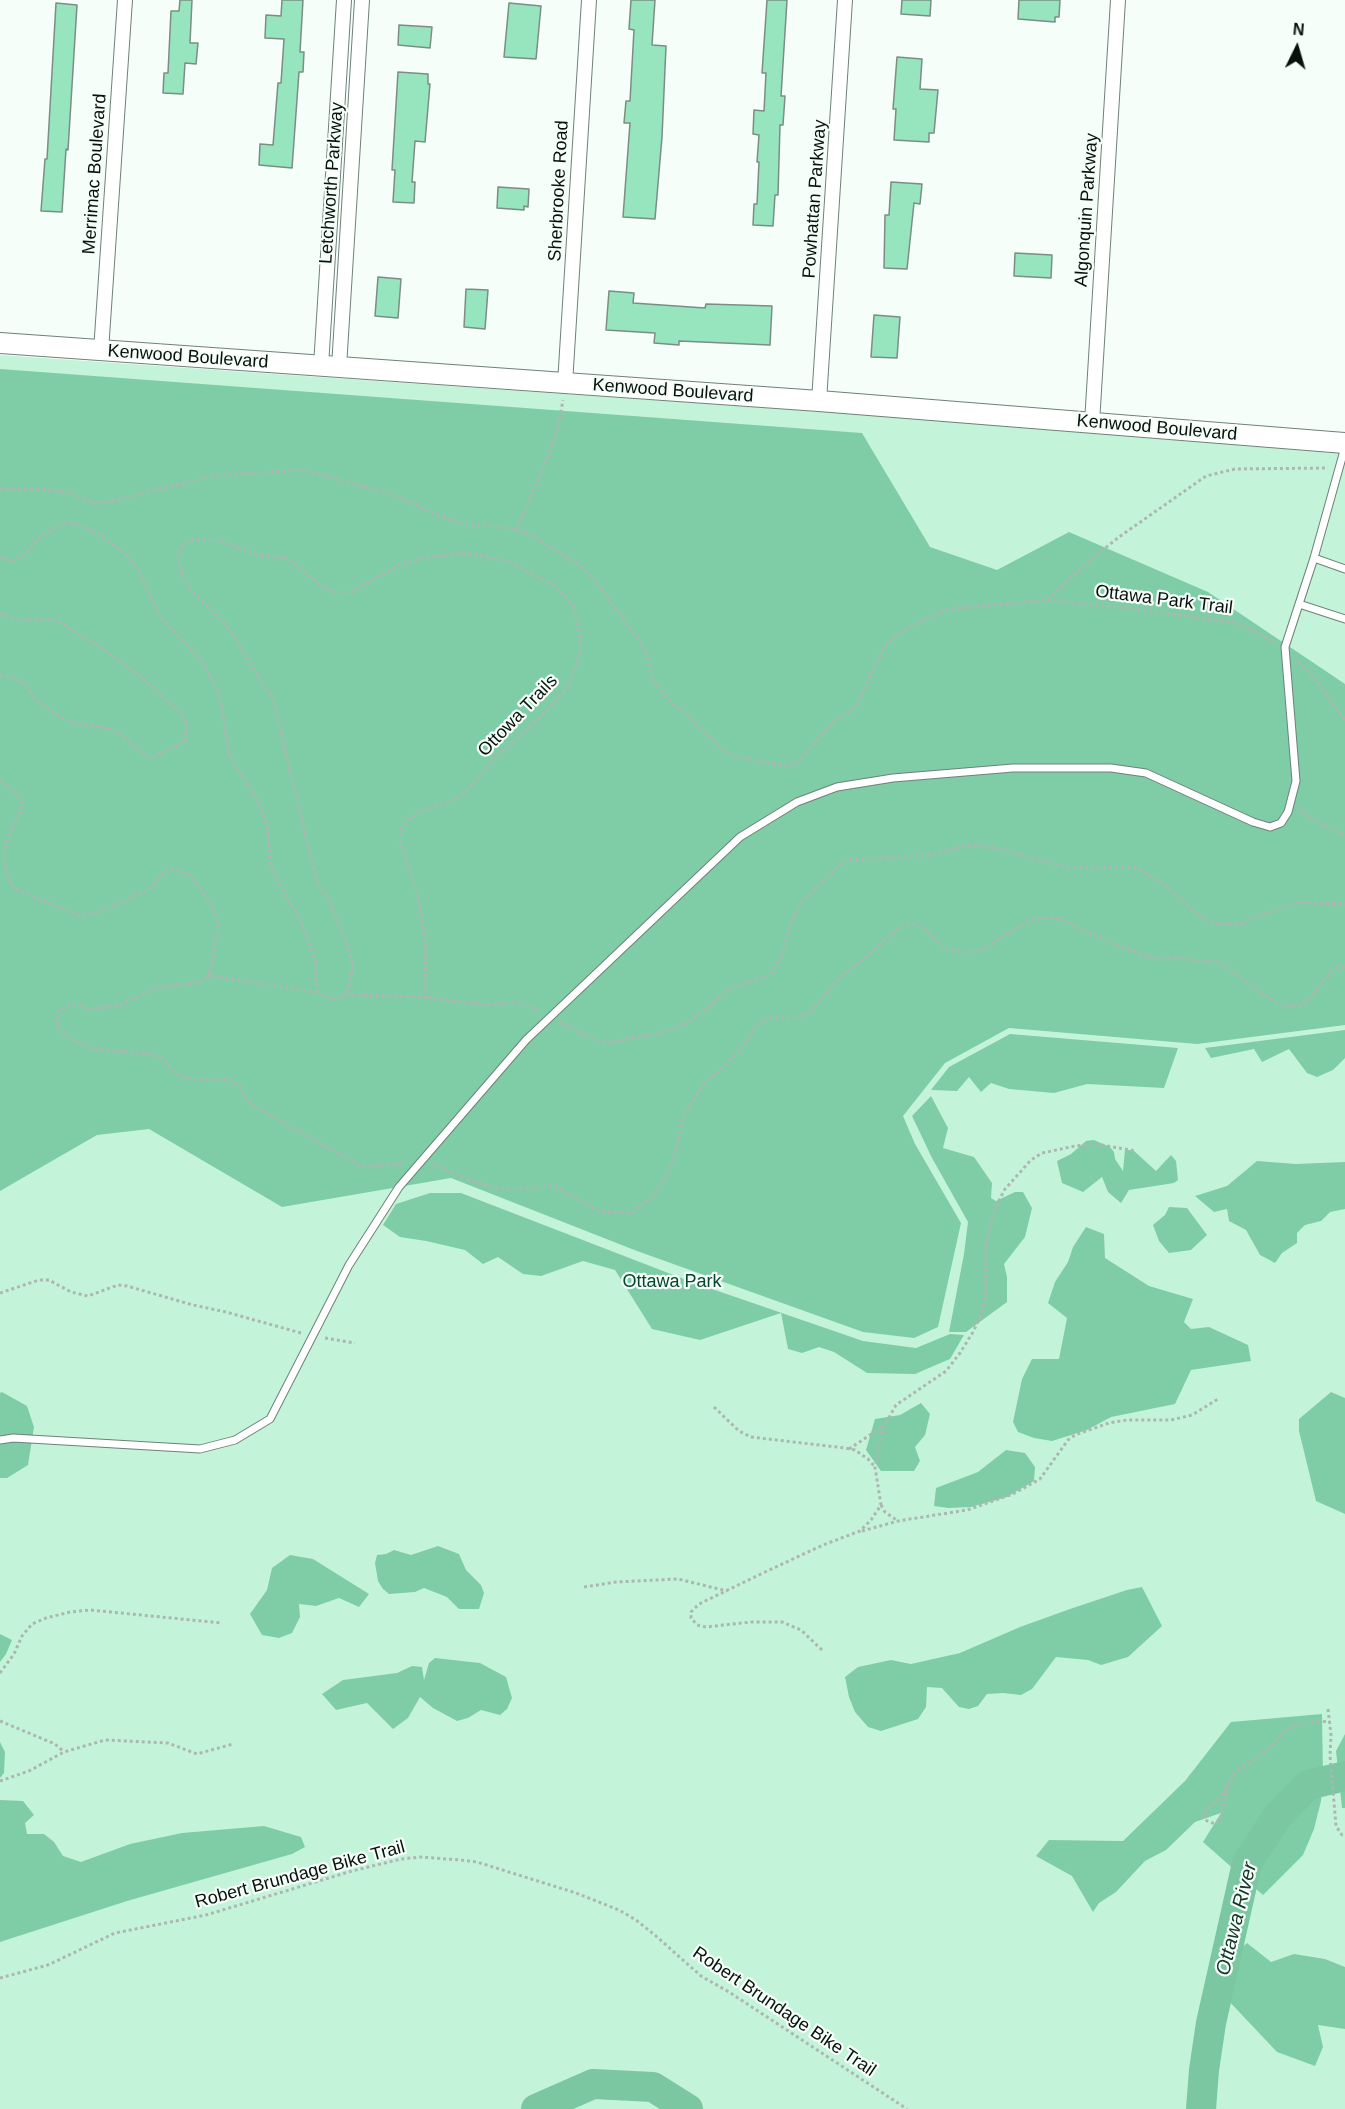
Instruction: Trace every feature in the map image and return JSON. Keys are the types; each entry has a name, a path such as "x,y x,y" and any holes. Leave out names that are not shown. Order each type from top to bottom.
{"street":[{"name":"Merrimac Boulevard","path":"101,351 125,0"},
{"name":"Letchworth Parkway","path":"330,367 344,0"},
{"name":"Letchworth Parkway","path":"330,367 362,0"},
{"name":"Sherbrooke Road","path":"565,384 589,0"},
{"name":"Powhattan Parkway","path":"819,401 845,0"},
{"name":"Algonquin Parkway","path":"1092,423 1118,0"},
{"name":"Kenwood Boulevard","path":"0,343 819,401 1345,445"}],"lane":[{"path":"0,1440 13,1438 200,1449 235,1440 270,1419 349,1265 399,1187 526,1040 740,837 797,802 837,787 893,778 1013,768 1079,766 1146,773 1253,822 1270,827 1281,823 1288,812 1296,781 1285,647 1314,558 1345,445"},
{"path":"1314,558 1345,569"},
{"path":"1299,604 1345,619"}],"path":[{"path":"516,530 557,432 565,384"},
{"path":"0,489 43,489 65,492 95,503 219,475 304,470 398,496 451,520 528,534 581,566 608,596 647,654 653,681 671,702 690,717 703,732 728,753 737,757 792,765 833,722 855,708 885,648 894,637 909,627 947,609 1048,600 1089,561 1119,537 1206,476 1235,468 1255,467 1291,470 1318,467 1339,470"},
{"path":"0,558 14,561 24,555 39,538 64,522 97,533 126,554 138,570 161,618 201,659 219,692 230,754 256,798 267,824 272,867 300,919 316,962 316,983 319,993"},
{"name":"Ottowa Trails","path":"346,994 350,984 352,965 347,943 329,901 317,883 273,699 228,627 185,581 178,557 180,547 193,539 221,541 259,555 286,558 323,587 334,592 350,593 399,565 427,557 466,553 508,561 553,585 574,608 581,652 569,686 545,713 492,762 466,792 456,799 420,812 408,820 401,830 400,843 419,900 424,929 425,991 429,997"},
{"name":"Ottawa Park Trail","path":"1048,600 1238,623 1285,647 1315,679 1345,720"},
{"path":"0,613 22,620 58,621 98,646 140,676 175,707 185,719 187,726 185,741 153,757 147,756 117,732 107,728 73,723 53,713 36,700 23,683 12,677 0,675"},
{"path":"1291,803 1319,823 1345,835"},
{"path":"208,975 319,993 335,1000 346,994 429,997 438,1000 491,1005 513,1002 530,1006 576,1032 595,1040 608,1042 672,1030 692,1020 731,988 769,976 782,956 789,927 800,904 845,860 933,855 968,845 996,848 1070,868 1134,867 1162,883 1206,921 1222,924 1242,924 1300,902 1345,904"},
{"path":"898,1521 885,1512 881,1505 875,1467 882,1430 896,1405 946,1371 973,1332 981,1315 986,1294 986,1245 989,1226 999,1198 1019,1173 1042,1153 1096,1144 1136,1151"},
{"path":"0,1293 39,1280 49,1280 71,1292 88,1296 118,1285 127,1286 313,1336 355,1343"},
{"path":"822,1650 801,1630 782,1622 751,1622 706,1627 697,1625 691,1618 691,1612 699,1604 727,1590 823,1545 860,1531 898,1521 967,1510 1013,1494 1040,1479 1068,1440 1093,1428 1126,1420 1182,1418 1192,1415 1218,1399"},
{"path":"714,1407 739,1431 752,1437 855,1450 875,1467"},
{"path":"849,1449 884,1426"},
{"path":"860,1531 881,1505"},
{"path":"584,1587 616,1582 678,1579 727,1590"},
{"path":"0,1673 14,1654 22,1636 32,1624 54,1616 90,1611 222,1623"},
{"path":"1328,1709 1336,1826 1342,1835 1345,1835"},
{"path":"0,1721 55,1744 64,1752"},
{"path":"1227,1786 1220,1821 1205,1820 1203,1814 1222,1795 1227,1786 1236,1772 1268,1750 1285,1731 1298,1724 1330,1722"},
{"path":"0,1780 29,1771 64,1752 105,1740 168,1743 197,1754 233,1744"},
{"name":"Robert Brundage Bike Trail","path":"0,1978 48,1965 115,1932 206,1915 352,1871 401,1859 420,1857 477,1862 576,1893 619,1910 649,1930 701,1976 907,2109"}],"green space":[{"name":"Ottawa Park","path":"0,355 897,417 1345,454 1345,2109 0,2109"},
{"path":"0,369 862,433 930,547 997,570 1069,532 1208,592 1345,684 1345,1025 1197,1044 1009,1028 945,1063 903,1116 915,1144 961,1223 938,1327 914,1338 863,1332 637,1251 451,1178 282,1207 149,1129 97,1135 0,1191"},
{"path":"1345,1030 1345,1058 1333,1070 1317,1077 1307,1073 1289,1049 1262,1062 1254,1049 1211,1058 1205,1048"},
{"path":"1010,1034 1178,1048 1164,1088 1087,1084 1054,1093 1009,1089 991,1083 981,1092 969,1077 957,1091 931,1090 949,1067"},
{"path":"931,1096 948,1128 943,1148 974,1157 992,1183 991,1198 996,1201 1015,1192 1023,1192 1032,1208 1025,1237 1004,1264 1007,1277 1007,1302 966,1332 949,1332 968,1222 932,1158 912,1116"},
{"path":"1094,1140 1110,1147 1123,1171 1125,1150 1133,1150 1156,1171 1171,1155 1176,1161 1178,1180 1174,1183 1129,1190 1121,1203 1108,1192 1102,1177 1083,1192 1062,1183 1057,1161 1071,1154 1086,1141"},
{"path":"1257,1161 1296,1164 1345,1162 1345,1209 1330,1212 1321,1221 1305,1225 1297,1233 1297,1243 1282,1253 1275,1263 1260,1255 1246,1230 1229,1221 1227,1209 1214,1212 1195,1196 1227,1186"},
{"path":"430,1193 461,1193 689,1281 863,1341 916,1348 950,1334 964,1335 950,1359 915,1374 867,1373 834,1352 819,1347 802,1353 788,1349 781,1313 700,1340 652,1329 615,1270 583,1261 541,1276 523,1274 498,1257 483,1264 465,1250 400,1237 383,1225 396,1204"},
{"path":"1169,1207 1187,1208 1207,1235 1191,1250 1169,1253 1159,1241 1153,1225 1165,1215"},
{"path":"1086,1227 1104,1234 1105,1258 1149,1286 1193,1299 1184,1322 1191,1329 1209,1327 1248,1345 1251,1361 1191,1370 1175,1404 1111,1417 1087,1430 1052,1441 1034,1438 1018,1432 1013,1422 1022,1379 1032,1359 1059,1359 1067,1318 1048,1303 1055,1282"},
{"path":"1331,1392 1345,1398 1345,1514 1316,1501 1299,1431 1299,1419"},
{"path":"0,1393 27,1406 34,1427 28,1465 7,1478 0,1478"},
{"path":"921,1403 930,1414 925,1435 915,1447 920,1461 914,1471 881,1471 866,1450 875,1419 900,1415"},
{"path":"1006,1450 1025,1453 1035,1467 1034,1481 1007,1497 971,1507 934,1506 936,1488 978,1472"},
{"path":"438,1546 459,1554 466,1570 481,1585 484,1593 479,1609 459,1609 447,1597 424,1588 415,1592 389,1594 383,1589 378,1581 375,1563 377,1555 394,1550 411,1555"},
{"path":"290,1555 313,1559 369,1594 359,1607 339,1598 316,1606 299,1604 300,1617 292,1633 279,1638 262,1635 250,1614 267,1590 272,1568"},
{"path":"1142,1587 1162,1626 1128,1657 1101,1665 1088,1660 1056,1657 1032,1689 1021,1695 987,1694 978,1706 969,1709 959,1707 942,1688 927,1687 926,1707 918,1719 881,1731 868,1727 855,1712 845,1677 858,1667 891,1660 911,1664 960,1653 1020,1627 1127,1590"},
{"path":"0,1634 12,1640 0,1662"},
{"path":"435,1658 480,1663 506,1677 512,1698 507,1709 500,1715 481,1710 468,1718 457,1721 433,1708 420,1697 408,1718 393,1729 367,1703 336,1710 322,1694 343,1680 397,1673 412,1666 422,1667 424,1680 429,1663"},
{"path":"1322,1714 1323,1776 1321,1801 1314,1829 1303,1855 1263,1895 1203,1842 1221,1813 1195,1822 1166,1850 1145,1861 1116,1892 1099,1903 1093,1912 1072,1876 1036,1856 1049,1840 1123,1841 1185,1781 1231,1722"},
{"path":"1345,1734 1345,1808 1342,1808 1336,1751"},
{"path":"0,1742 5,1752 4,1773 0,1778"},
{"path":"0,1800 23,1801 34,1815 25,1823 27,1834 44,1834 54,1842 63,1856 81,1862 130,1844 182,1833 264,1826 301,1837 305,1847 292,1854 127,1901 0,1942"},
{"path":"1247,1943 1271,1962 1294,1954 1325,1959 1345,1967 1345,2029 1318,2025 1323,2047 1315,2066 1277,2052 1225,1997 1225,1963"}],"building":[{"path":"180,0 192,0 190,43 198,43 196,64 185,63 183,94 163,93 164,73 168,73 171,11 179,11"},
{"path":"282,0 303,0 300,52 304,52 303,72 299,72 292,168 259,165 260,144 273,145 284,39 265,38 266,15 281,16"},
{"path":"631,0 655,0 652,45 666,46 655,219 623,217 630,123 624,123 626,101 630,101 634,30 629,29"},
{"path":"767,0 787,0 781,96 785,96 783,125 780,125 778,195 775,195 773,226 753,225 754,204 757,204 759,162 757,162 759,135 753,134 754,110 764,111 766,73 762,73"},
{"path":"902,0 931,0 930,16 901,14"},
{"path":"1019,0 1060,0 1059,17 1055,17 1055,22 1018,19"},
{"path":"56,3 77,5 62,212 41,211 45,159 47,159"},
{"path":"509,3 541,6 536,59 504,57"},
{"path":"399,25 432,27 430,48 398,45"},
{"path":"897,57 922,59 920,89 938,90 934,133 929,133 929,142 894,140 896,109 893,109"},
{"path":"398,72 428,74 428,84 430,84 425,142 415,141 412,182 415,182 414,203 393,202 395,170 392,170"},
{"path":"891,182 922,184 920,204 914,203 907,269 884,268 885,215 889,215"},
{"path":"498,187 529,189 528,207 524,206 524,210 497,208"},
{"path":"1015,253 1052,255 1051,278 1014,276"},
{"path":"378,277 401,279 398,318 375,316"},
{"path":"466,289 488,290 485,329 464,327"},
{"path":"609,291 634,293 633,303 705,308 706,304 772,306 770,345 679,341 679,345 654,343 655,333 606,330"},
{"path":"874,315 900,317 897,358 871,357"}],"waterway":[{"name":"Ottawa River","path":"1201,2109 1211,2023 1247,1863 1277,1817 1308,1785 1345,1776"},
{"name":"Ottawa River","path":"536,2109 593,2084 653,2087 688,2109"}]}
